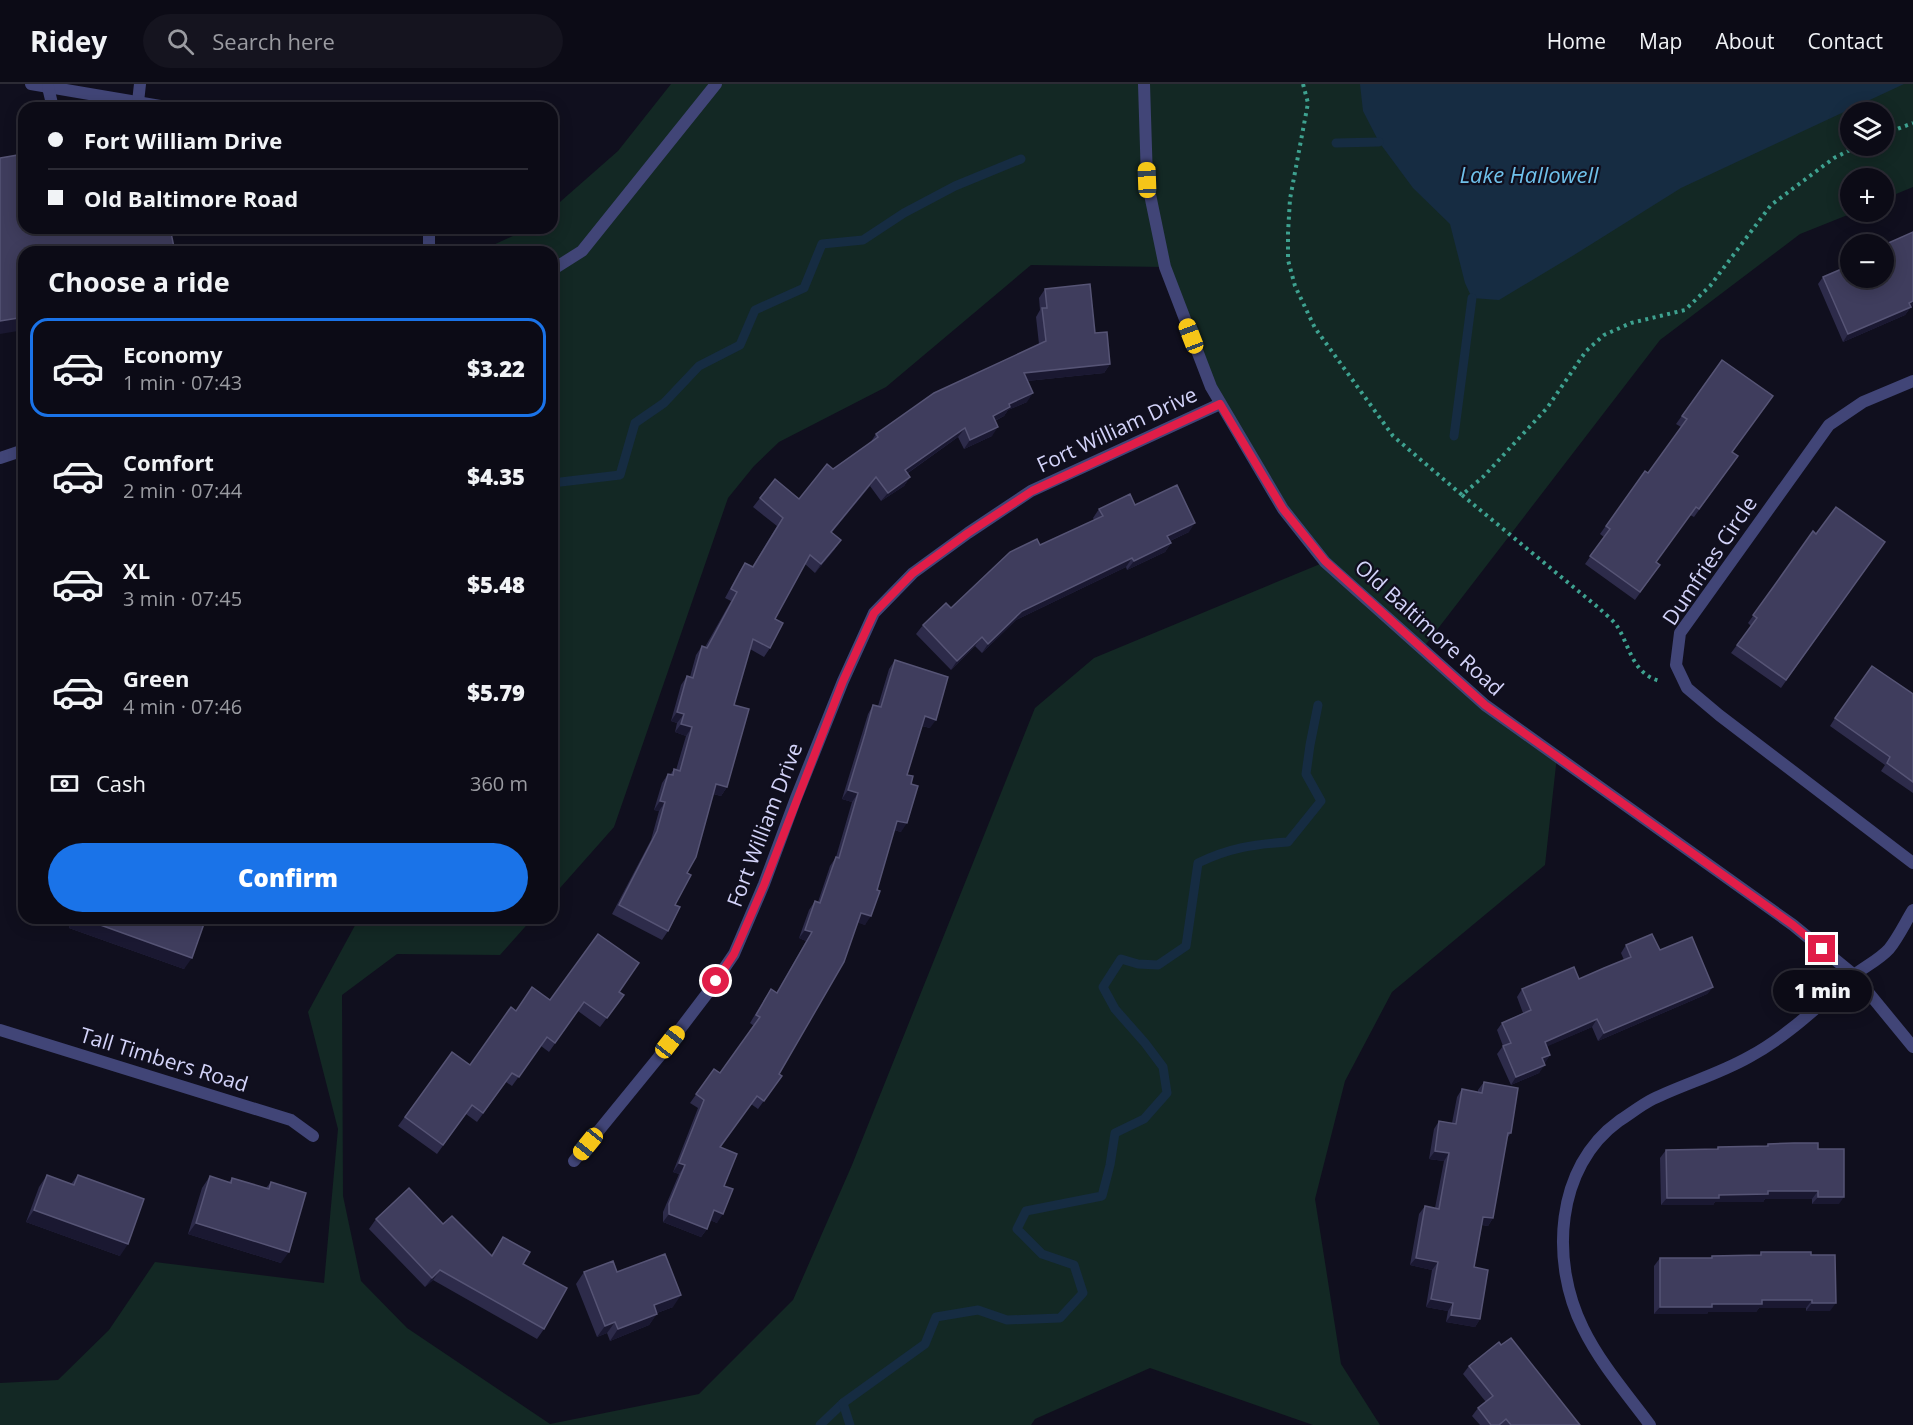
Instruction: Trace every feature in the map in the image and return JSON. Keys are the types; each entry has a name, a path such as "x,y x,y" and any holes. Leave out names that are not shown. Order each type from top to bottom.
{"street":[{"path":"31,84 138,102 140,84"},
{"path":"558,266 582,251 716,84"},
{"name":"Old Baltimore Road","path":"1144,84 1147,180 1165,267 1210,387 1283,509 1325,561 1485,705 1793,925 1854,975 1913,1047"},
{"path":"48,87 52,102"},
{"name":"Dumfries Circle","path":"1913,381 1863,402 1829,425 1680,633 1676,665 1687,688 1719,715 1913,863"},
{"name":"Fort William Drive","path":"574,1161 665,1049 734,954 764,885 843,681 874,613 913,573 1032,491 1220,404"},
{"path":"0,458 18,452"},
{"path":"1650,1425 1603,1361 1583,1328 1572,1301 1566,1275 1564,1224 1567,1201 1575,1174 1593,1144 1616,1123 1652,1100 1748,1058 1782,1038 1854,975 1888,950 1913,910"},
{"name":"Tall Timbers Road","path":"0,1030 291,1120 313,1136"}],"path":[{"path":"1303,84 1308,103 1290,199 1288,260 1295,286 1315,328 1393,436 1600,609 1617,626 1629,655 1649,678 1687,688"},
{"path":"1894,131 1913,123"},
{"path":"1462,495 1484,476 1547,408 1586,351 1604,335 1631,323 1685,310 1710,286 1771,206 1840,155"}],"green space":[{"path":"671,84 1913,84 1913,187 1894,195 1894,168 1840,168 1840,218 1800,234 1660,340 1423,648 1557,756 1545,865 1392,992 1345,1081 1315,1199 1341,1364 1380,1425 1313,1425 1150,1368 1035,1419 1031,1425 0,1425 0,1383 58,1380 109,1330 155,1262 324,1283 338,1129 308,1012 356,924 528,924 500,955 397,954 342,995 343,1196 361,1281 407,1328 550,1424 699,1394 793,1300 852,1165 1035,708 1094,658 1325,562 1283,509 1225,410 1165,267 1031,265 886,387 779,442 754,466 728,498 614,827 558,890 558,246 491,246 517,234 558,234 558,204 618,151"}],"water":[{"name":"Lake Hallowell","path":"1360,84 1904,84 1865,102 1840,102 1840,114 1681,188 1499,300 1472,298 1465,283 1450,224 1413,188 1379,142 1363,111"}],"building":[{"path":"18,155 18,234 171,234 174,246 18,246 18,318 0,321 0,158"},
{"path":"1913,232 1913,301 1909,303 1911,307 1848,334 1823,277 1840,270 1840,288 1894,288 1894,241"},
{"path":"1090,284 1095,333 1107,332 1110,364 1024,373 1033,393 1009,404 1010,407 993,416 998,427 970,440 965,428 905,470 910,477 888,493 876,477 831,532 841,540 821,564 810,555 775,619 783,623 770,648 753,639 734,705 749,709 727,787 716,784 696,857 687,873 691,875 675,905 680,907 668,931 619,905 657,831 665,802 660,801 668,774 673,775 674,769 680,771 692,727 681,724 684,714 677,712 687,676 693,678 702,646 707,648 737,592 731,589 745,563 753,567 783,518 760,498 775,479 799,499 827,464 833,469 878,437 876,434 934,393 1046,341 1042,308 1047,308 1045,289"},
{"path":"1722,360 1773,396 1732,452 1738,456 1699,509 1696,507 1656,562 1660,565 1640,592 1590,556 1610,529 1606,526 1645,471 1648,473 1687,419 1682,416"},
{"path":"1177,485 1195,523 1167,536 1171,543 1134,561 1132,558 1022,611 988,644 982,637 957,661 923,625 946,603 951,608 1010,552 1037,539 1040,545 1103,516 1099,509 1130,494 1135,505"},
{"path":"1836,507 1885,542 1786,680 1737,645 1757,618 1753,615 1813,531 1816,534"},
{"path":"895,660 948,677 936,720 925,716 907,775 913,776 911,784 918,786 907,823 897,821 877,890 880,891 871,916 861,913 844,962 779,1074 782,1076 764,1101 757,1096 720,1147 737,1154 724,1186 733,1189 723,1214 714,1210 707,1229 669,1214 669,1204 685,1165 679,1163 704,1100 696,1094 714,1069 720,1073 760,1017 756,1015 771,989 777,993 812,932 805,930 815,901 820,903 836,857 839,858 858,793 848,790 873,705 881,707"},
{"path":"1872,666 1913,694 1913,782 1887,763 1890,757 1835,718"},
{"path":"98,924 204,924 192,958"},
{"path":"598,934 639,963 619,992 624,995 607,1018 584,1002 555,1043 547,1037 519,1077 512,1073 483,1113 472,1105 443,1145 405,1117 452,1052 470,1065 511,1007 516,1011 532,987 550,1000"},
{"path":"1652,934 1660,950 1692,937 1713,987 1604,1033 1597,1019 1545,1042 1550,1055 1542,1058 1545,1065 1516,1077 1503,1046 1511,1043 1502,1023 1531,1010 1522,989 1574,967 1579,979 1631,957 1626,945"},
{"path":"1484,1082 1518,1088 1493,1218 1483,1217 1474,1267 1488,1270 1480,1319 1451,1315 1453,1303 1431,1299 1438,1262 1416,1258 1425,1206 1439,1209 1449,1153 1435,1151 1439,1121 1456,1124 1462,1089 1482,1093"},
{"path":"1818,1143 1818,1149 1844,1149 1844,1197 1818,1197 1818,1191 1768,1191 1768,1194 1719,1195 1719,1198 1667,1198 1666,1150 1718,1149 1718,1147"},
{"path":"47,1175 74,1185 78,1175 144,1199 128,1244 34,1210"},
{"path":"210,1176 231,1183 232,1178 269,1189 271,1182 306,1193 289,1252 196,1223"},
{"path":"409,1188 443,1224 452,1216 492,1256 503,1237 530,1252 523,1264 567,1288 544,1329 440,1270 432,1278 376,1219"},
{"path":"1761,1252 1811,1252 1811,1255 1835,1255 1836,1303 1812,1303 1812,1300 1762,1300 1762,1304 1660,1307 1660,1258 1712,1258 1712,1256 1761,1255"},
{"path":"665,1254 681,1295 654,1305 657,1314 618,1329 615,1322 605,1326 584,1272 613,1261 617,1272"},
{"path":"1511,1338 1580,1425 1511,1425 1506,1419 1499,1425 1491,1425 1478,1408 1493,1396 1469,1366 1499,1342 1501,1345"}],"waterway":[{"path":"1336,143 1379,142"},
{"path":"558,482 620,475 635,423 664,403 699,366 740,345 755,310 804,288 822,244 863,240 904,213 955,186 1021,159"},
{"path":"1454,436 1472,298"},
{"path":"850,1425 843,1403 925,1344 936,1317 978,1310 1007,1320 1060,1318 1083,1293 1074,1265 1042,1254 1017,1229 1026,1211 1102,1196 1115,1133 1144,1119 1167,1093 1163,1067 1115,1009 1103,987 1121,959 1138,964 1158,965 1186,946 1198,863 1242,848 1288,842 1321,801 1306,774 1318,705"},
{"path":"820,1425 843,1403"}],"route":[{"path":"716,981 734,954 764,885 843,681 874,613 913,573 1032,491 1220,404 1283,509 1325,561 1485,705 1793,925 1822,949"}]}
